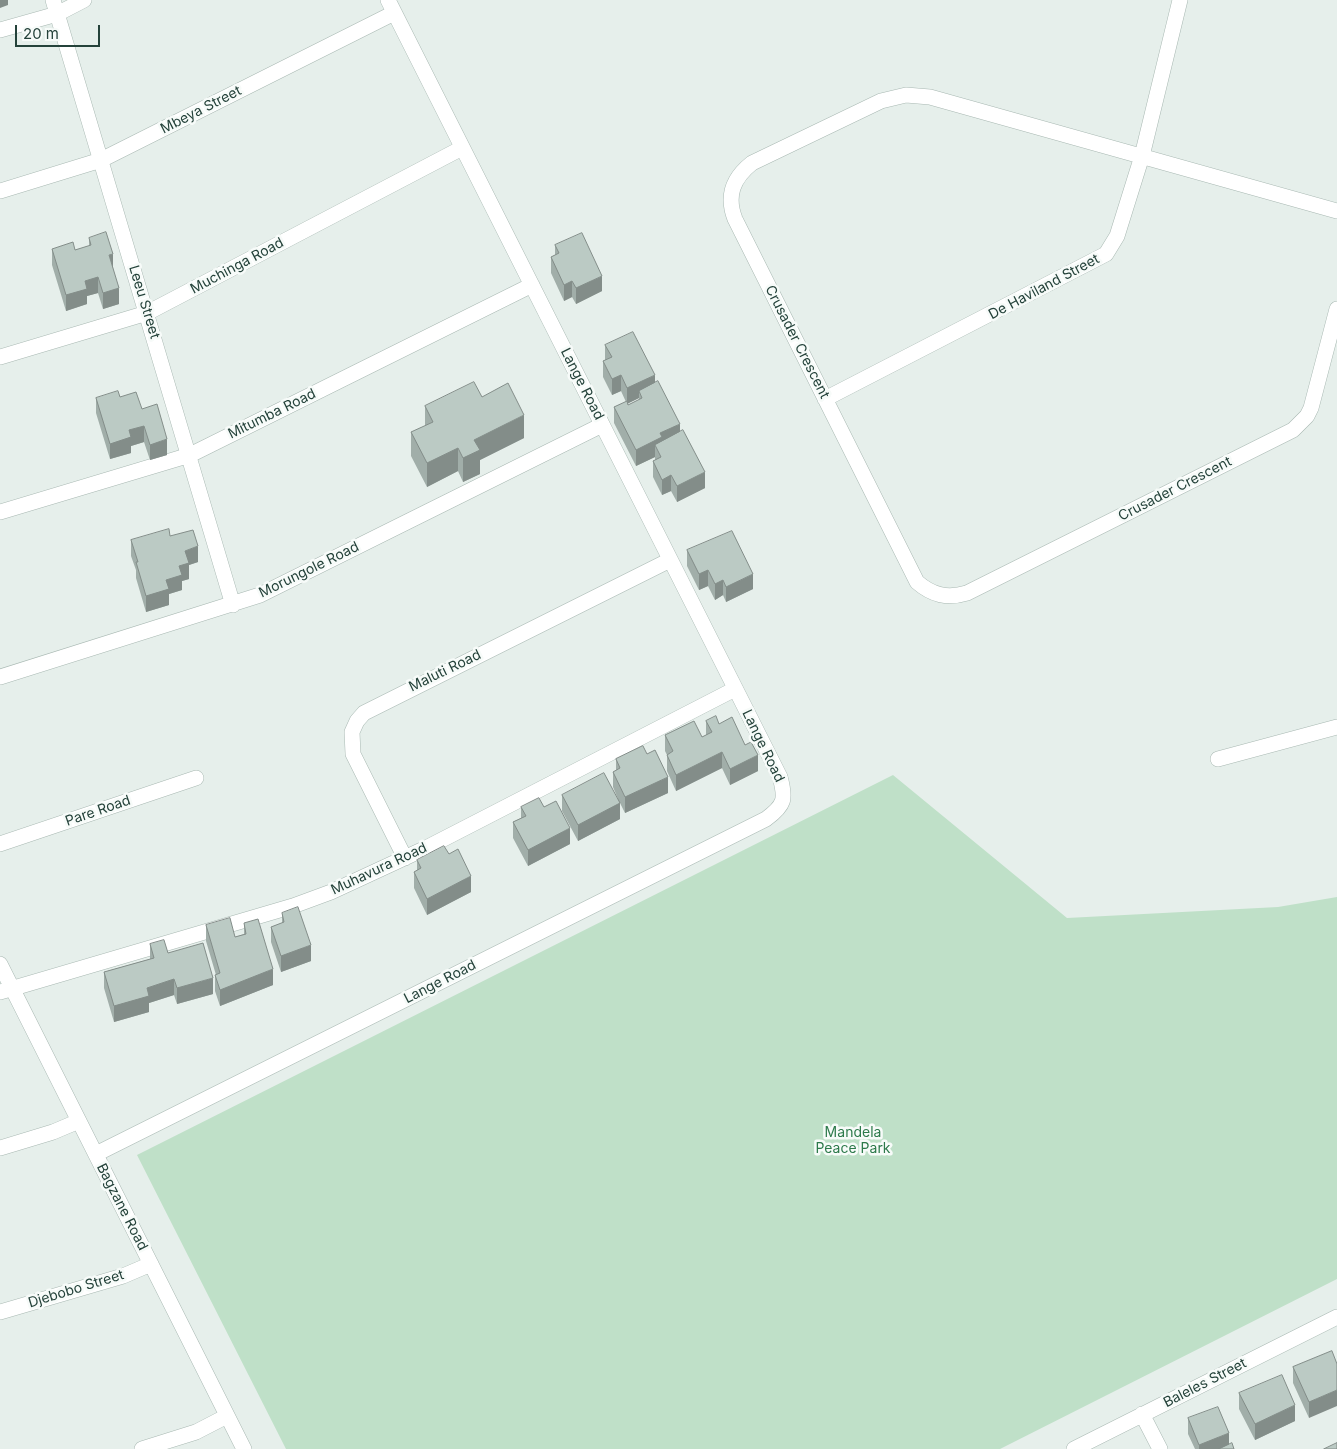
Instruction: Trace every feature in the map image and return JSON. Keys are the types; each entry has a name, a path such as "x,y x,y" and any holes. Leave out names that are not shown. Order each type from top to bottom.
{"street":[{"path":"0,30 55,7 84,0"},
{"name":"De Haviland Street","path":"825,399 1106,254 1117,236 1142,156 1180,0"},
{"name":"Lange Road","path":"96,1154 766,819 776,812 783,802 784,790 780,777 391,6"},
{"name":"Mbeya Street","path":"0,191 101,160 391,6"},
{"name":"Leeu Street","path":"55,7 190,455 233,605"},
{"name":"Crusader Crescent","path":"1337,211 930,97 906,95 881,101 752,163 742,171 735,181 730,200 731,210 917,582 926,590 938,595 957,596 967,593 1293,430 1307,416 1311,408 1337,309"},
{"name":"Muchinga Road","path":"0,357 147,312 462,148"},
{"name":"Mitumba Road","path":"0,512 190,455 532,285"},
{"name":"Morungole Road","path":"0,677 260,595 602,424"},
{"name":"Maluti Road","path":"405,858 353,754 352,732 357,721 364,713 670,560"},
{"name":"Muhavura Road","path":"6,990 293,906 331,892 405,858 736,689"},
{"path":"1218,759 1337,727"},
{"name":"Pare Road","path":"0,844 196,778"},
{"name":"Bagzane Road","path":"0,964 6,990 79,1121 244,1449"},
{"path":"0,1148 53,1132 79,1121"},
{"name":"Djebobo Street","path":"0,1312 123,1276 151,1264"},
{"name":"Baleles Street","path":"1074,1449 1337,1317"},
{"path":"1142,1414 1160,1449"},
{"path":"142,1449 196,1432 227,1416"}],"green space":[{"name":"Mandela Peace Park","path":"893,775 1067,918 1278,907 1337,897 1337,1279 1000,1449 286,1449 137,1155"}],"building":[{"path":"106,232 113,254 109,255 119,288 103,293 98,277 85,281 87,289 66,295 52,249 73,242 75,250 91,245 89,238"},
{"path":"582,233 602,276 576,288 572,281 564,285 551,257 559,253 555,245"},
{"path":"633,332 655,375 627,388 621,375 612,379 603,361 612,357 605,345"},
{"path":"658,381 680,424 660,433 662,437 636,450 614,407 627,401 628,405 642,398 639,391"},
{"path":"474,382 482,397 508,383 524,415 474,440 480,450 463,458 458,448 427,463 411,432 433,422 425,406"},
{"path":"118,391 120,397 136,392 142,409 157,404 167,439 150,445 144,426 129,430 131,437 110,444 96,398"},
{"path":"683,430 705,472 677,486 671,475 662,480 653,461 661,457 655,445"},
{"path":"169,529 170,536 193,530 198,546 185,551 189,563 179,566 182,575 166,580 169,589 146,596 131,540"},
{"path":"732,531 753,574 726,587 723,580 715,584 708,570 699,574 687,550"},
{"path":"716,716 719,724 732,717 745,745 751,742 758,755 730,769 722,752 676,775 667,755 673,751 665,735 694,721 702,737 712,732 706,721"},
{"path":"643,746 647,754 655,750 668,777 625,797 613,772 620,768 616,759"},
{"path":"604,773 620,803 578,825 562,795"},
{"path":"539,798 544,807 556,801 570,828 528,850 513,822 526,816 521,807"},
{"path":"444,846 449,854 458,849 471,876 427,899 414,872 421,868 417,860"},
{"path":"298,907 311,945 281,956 271,927 284,922 282,913"},
{"path":"230,918 235,937 246,934 244,923 258,919 273,969 220,990 215,975 220,973 206,925"},
{"path":"164,940 168,953 203,943 213,978 177,988 174,979 147,988 149,996 114,1006 104,972 154,958 150,944"},
{"path":"1332,1351 1337,1364 1337,1390 1309,1402 1293,1367"},
{"path":"1282,1375 1295,1405 1255,1424 1239,1393"},
{"path":"1218,1407 1229,1433 1199,1445 1188,1418"},
{"path":"1232,1443 1234,1449 1219,1449"},
{"path":"1337,1443 1337,1449 1324,1449"}]}
